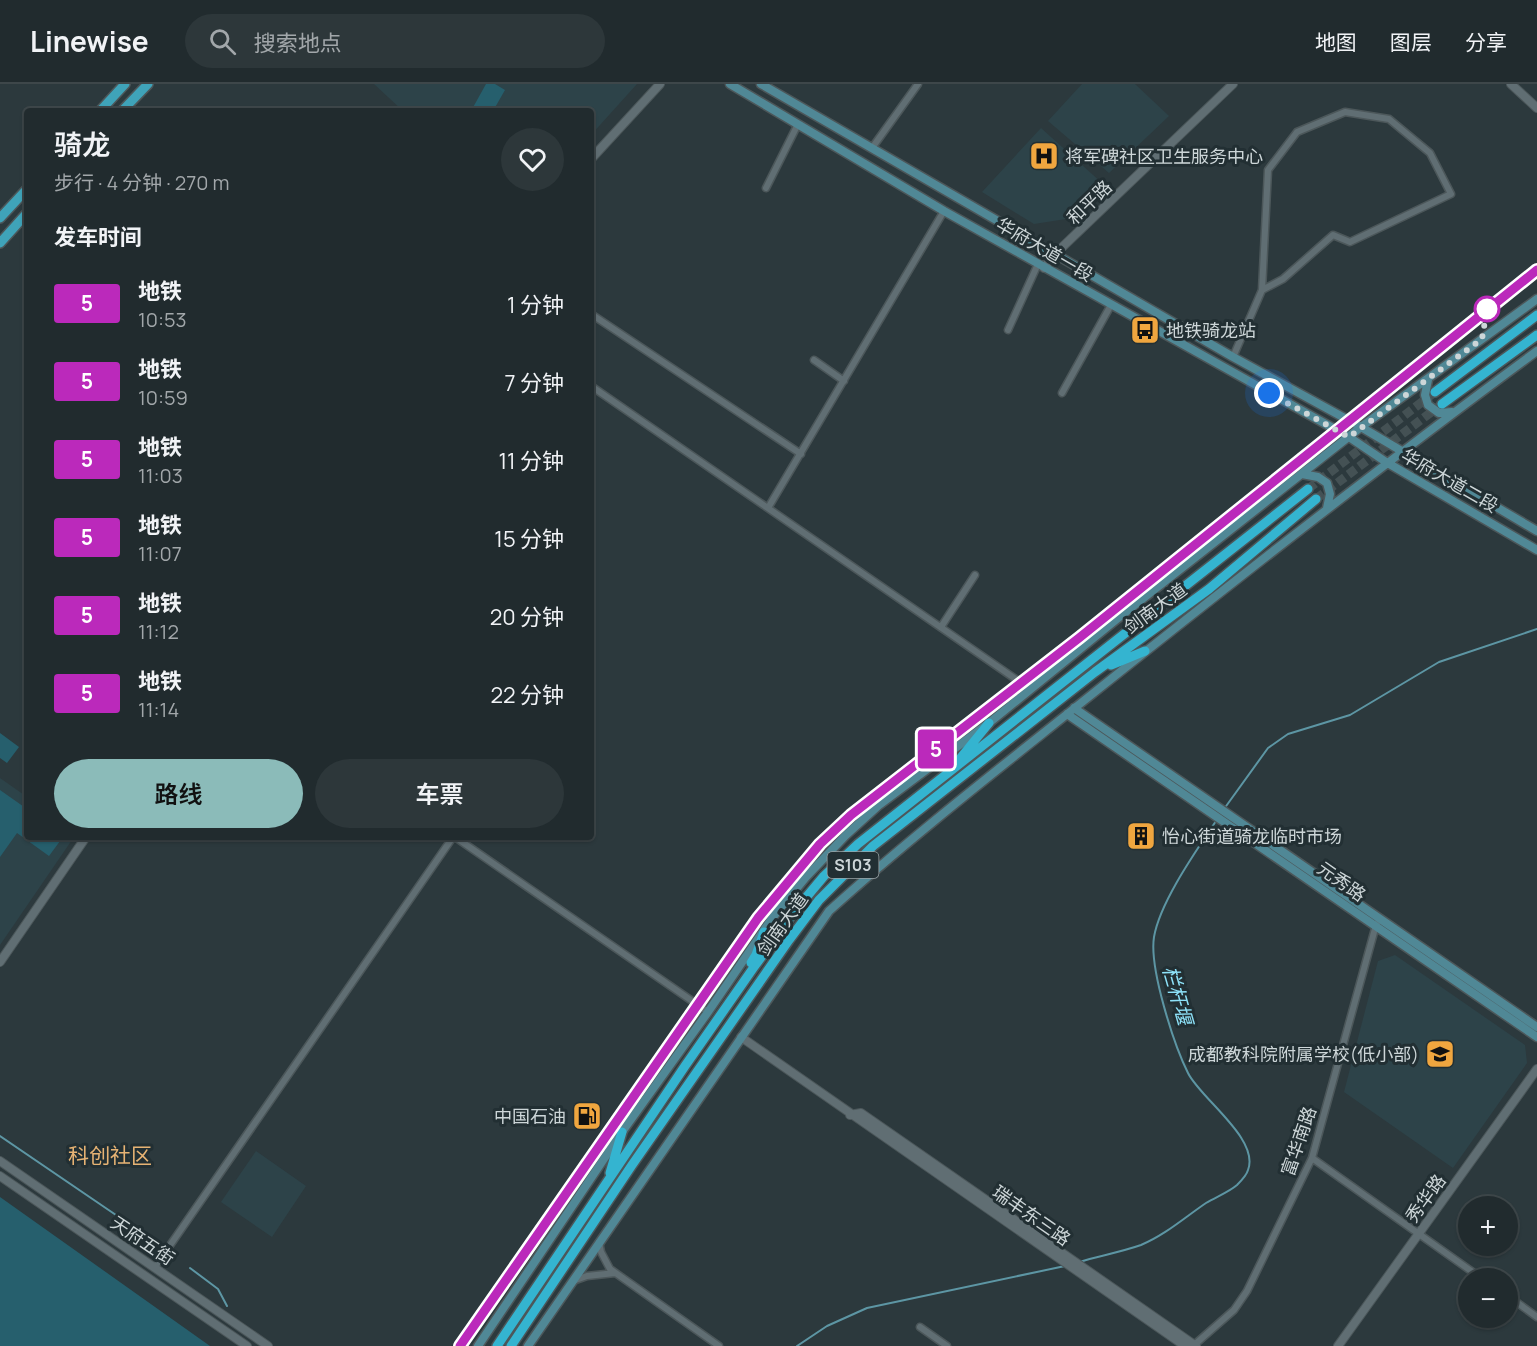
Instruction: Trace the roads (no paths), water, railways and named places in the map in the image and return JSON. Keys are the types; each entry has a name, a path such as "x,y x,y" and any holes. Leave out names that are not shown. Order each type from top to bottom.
{"highway":[{"path":"1435,392 1537,315"},
{"path":"1442,404 1537,334"},
{"name":"剑南大道","path":"497,1346 712,1028 794,912 824,876 858,844 1308,489"},
{"name":"剑南大道","path":"511,1346 632,1165 819,900 873,846 1095,672 1209,589 1316,499"},
{"path":"1095,672 1145,651"},
{"path":"948,774 989,723"},
{"path":"712,1028 734,988 756,955 764,932"},
{"path":"608,1181 622,1132"}],"main road":[{"path":"102,108 124,84"},
{"path":"125,108 148,84"},
{"name":"华府大道一段","path":"729,84 944,211 1349,437"},
{"path":"761,84 1233,357 1361,427 1537,531"},
{"path":"0,219 24,192"},
{"path":"0,243 24,216"},
{"path":"478,1346 622,1132 793,891 846,835 879,805 989,723 1030,688 1361,427 1537,299"},
{"path":"528,1346 829,911 885,860 1145,651 1386,462 1537,351"},
{"path":"1428,380 1425,395 1428,405 1439,413 1454,412"},
{"name":"华府大道二段","path":"1349,437 1386,462 1537,550"},
{"path":"1302,474 1318,477 1327,483 1330,494 1326,508"},
{"name":"元秀路","path":"1071,711 1378,922 1537,1036"},
{"name":"元秀路","path":"1378,922 1537,1027"}],"street":[{"path":"594,156 660,84"},
{"path":"872,148 918,84"},
{"name":"和平路","path":"1041,266 1233,84"},
{"path":"1511,84 1537,108"},
{"path":"1233,357 1262,290 1268,170 1298,132 1345,112 1389,119 1430,153 1451,194 1350,242 1333,235 1283,279 1262,290"},
{"path":"766,188 798,124"},
{"path":"768,508 944,211"},
{"path":"1008,330 1041,266"},
{"path":"1062,393 1111,305"},
{"path":"594,316 801,454"},
{"path":"814,360 844,381"},
{"path":"594,388 1030,688"},
{"path":"941,627 975,575"},
{"path":"0,962 84,840"},
{"path":"155,1267 452,840"},
{"path":"458,840 708,1012"},
{"name":"富华南路","path":"1192,1346 1234,1310 1247,1291 1312,1158 1378,922"},
{"path":"741,1037 850,1114 1192,1346"},
{"name":"秀华路","path":"1338,1346 1537,1069"},
{"path":"1312,1158 1467,1268"},
{"name":"天府五街","path":"0,1161 268,1346"},
{"name":"天府五街","path":"0,1176 247,1346"},
{"path":"599,1242 601,1252 615,1274 719,1346"},
{"path":"573,1281 607,1273 615,1274"},
{"path":"1518,1303 1537,1317"},
{"path":"920,1327 947,1346"}],"waterway":[{"name":"栏杆堰","path":"1224,809 1268,748 1288,734 1350,715 1439,662 1537,629"},
{"name":"栏杆堰","path":"1079,1262 1150,1241 1206,1203 1234,1188 1248,1170 1249,1158 1245,1145 1227,1119 1195,1083 1182,1060 1164,1006 1153,951 1154,937 1163,908 1216,821"},
{"path":"0,1136 138,1230"},
{"name":"栏杆堰","path":"797,1346 827,1326 867,1308 1065,1266"},
{"path":"190,1268 218,1289 227,1306"}],"tunnel":[{"path":"1308,489 1435,392"},
{"path":"1316,499 1442,404"}],"metro line":[{"name":"5","path":"460,1346 758,918 820,844 851,815 1079,638 1537,270"}],"place":[{"name":"将军碑社区卫生服务中心","path":"1044,156"},
{"name":"地铁骑龙站","path":"1145,330"},
{"name":"怡心街道骑龙临时市场","path":"1141,836"},
{"name":"成都教科院附属学校(低小部)","path":"1440,1054"},
{"name":"中国石油","path":"587,1116"}],"district":[{"name":"科创社区","path":"110,1155"}]}
